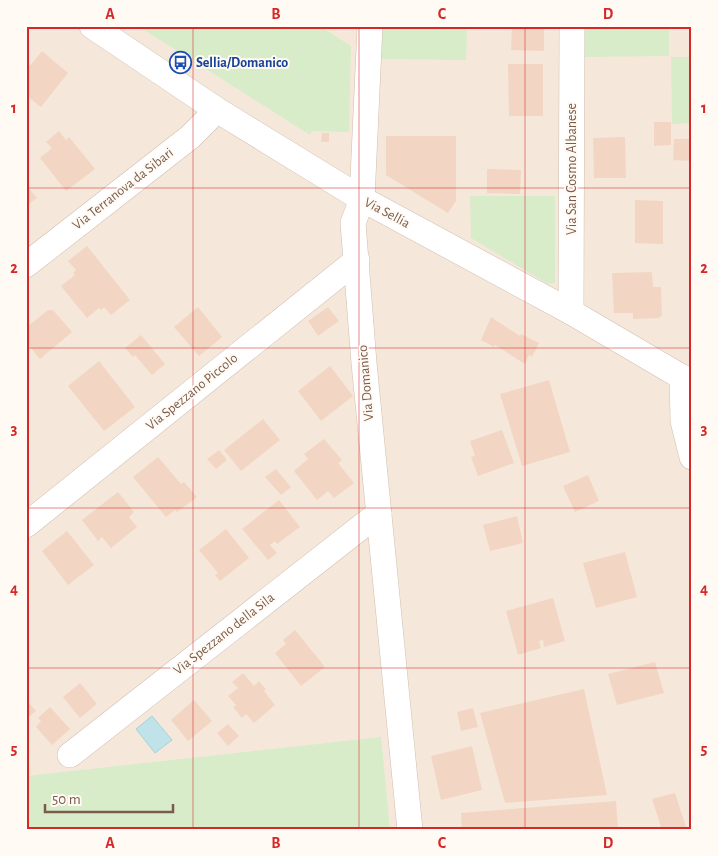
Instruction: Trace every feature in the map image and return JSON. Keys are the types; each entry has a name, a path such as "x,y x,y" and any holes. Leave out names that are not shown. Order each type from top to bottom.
{"street":[{"name":"Via Sellia","path":"92,26 217,110 362,199 571,312 687,380"},
{"name":"Via Domanico","path":"370,26 362,199 353,222 364,363 410,830"},
{"name":"Via San Cosmo Albanese","path":"571,312 572,26"},
{"name":"Via Terranova da Sibari","path":"26,265 190,137 217,110"},
{"name":"Via Spezzano Piccolo","path":"26,525 357,260"},
{"path":"687,380 683,421 692,457"},
{"name":"Via Spezzano della Sila","path":"70,755 379,513"}],"shaded area":[{"path":"26,26 692,26 692,830 26,830"}],"green space":[{"path":"138,26 320,26 351,46 349,132 312,131 310,135"},
{"path":"378,26 467,26 466,60 377,59"},
{"path":"583,26 669,26 669,56 583,57"},
{"path":"671,57 692,57 692,123 672,124"},
{"path":"470,196 555,196 555,283 548,284 471,238"},
{"path":"381,737 390,830 26,830 26,776"}],"water":[{"path":"152,716 172,740 155,753 136,729"}],"building":[{"path":"512,26 544,26 544,51 511,50"},
{"path":"42,51 68,73 41,107 28,97 26,99 26,63 30,66"},
{"path":"508,64 543,64 543,116 509,116"},
{"path":"654,122 671,122 671,145 654,146"},
{"path":"59,131 66,140 69,137 95,169 66,191 40,158 52,148 46,142"},
{"path":"322,133 329,133 329,142 321,142"},
{"path":"386,136 456,136 456,201 448,213 386,175"},
{"path":"625,137 626,178 594,178 593,138"},
{"path":"674,139 692,139 691,161 673,160"},
{"path":"487,169 521,170 520,194 487,193"},
{"path":"26,185 37,198 26,206"},
{"path":"635,200 663,201 663,244 635,243"},
{"path":"87,246 130,300 111,315 104,307 101,310 99,308 87,318 61,286 75,275 73,273 76,270 68,261"},
{"path":"652,272 653,287 661,287 662,315 659,318 633,319 633,313 614,313 612,273"},
{"path":"198,307 222,337 199,356 174,327"},
{"path":"328,307 339,321 318,336 308,321"},
{"path":"48,310 53,310 72,332 40,359 26,342 26,328"},
{"path":"491,317 520,336 521,334 539,343 532,357 529,355 525,364 495,345 494,347 481,340"},
{"path":"141,335 165,364 152,375 135,355 133,357 125,348"},
{"path":"99,361 135,407 104,431 68,386"},
{"path":"330,366 353,396 321,421 298,391"},
{"path":"549,380 570,452 522,466 500,394"},
{"path":"263,419 280,440 241,471 224,450"},
{"path":"502,430 514,463 478,476 471,457 475,456 470,441"},
{"path":"324,439 342,460 338,463 354,483 334,498 328,491 317,500 294,471 308,459 304,454"},
{"path":"219,450 227,460 216,469 207,459"},
{"path":"158,457 181,484 184,482 197,497 177,512 175,510 166,517 133,477"},
{"path":"276,469 291,487 281,495 265,477"},
{"path":"588,475 599,501 575,512 563,486"},
{"path":"118,492 134,512 129,517 137,527 111,548 102,537 98,541 82,520"},
{"path":"279,500 300,527 277,544 275,541 270,545 277,553 268,560 242,529"},
{"path":"517,516 523,543 490,551 483,525"},
{"path":"226,529 249,558 220,581 215,575 218,573 199,550"},
{"path":"67,531 94,565 68,585 42,551"},
{"path":"625,552 637,597 596,608 583,563"},
{"path":"553,598 565,641 544,647 543,640 539,641 541,648 518,655 506,611"},
{"path":"295,630 325,667 301,686 275,653 286,644 283,640"},
{"path":"655,662 664,693 617,705 608,674"},
{"path":"243,673 254,686 259,681 275,705 254,723 246,714 242,718 233,707 236,705 228,696 238,688 232,682"},
{"path":"80,683 97,704 80,718 63,697"},
{"path":"584,689 607,795 505,803 480,713"},
{"path":"26,700 36,711 26,719"},
{"path":"194,700 212,721 188,741 171,720"},
{"path":"50,707 70,729 52,745 36,727 41,721 38,718"},
{"path":"473,708 478,727 461,731 457,712"},
{"path":"228,724 239,736 228,746 217,733"},
{"path":"472,746 482,790 441,800 431,756"},
{"path":"675,793 687,830 662,830 652,799"},
{"path":"616,801 618,830 462,830 461,813"}],"place":[{"name":"Sellia/Domanico","path":"180,63"}]}
